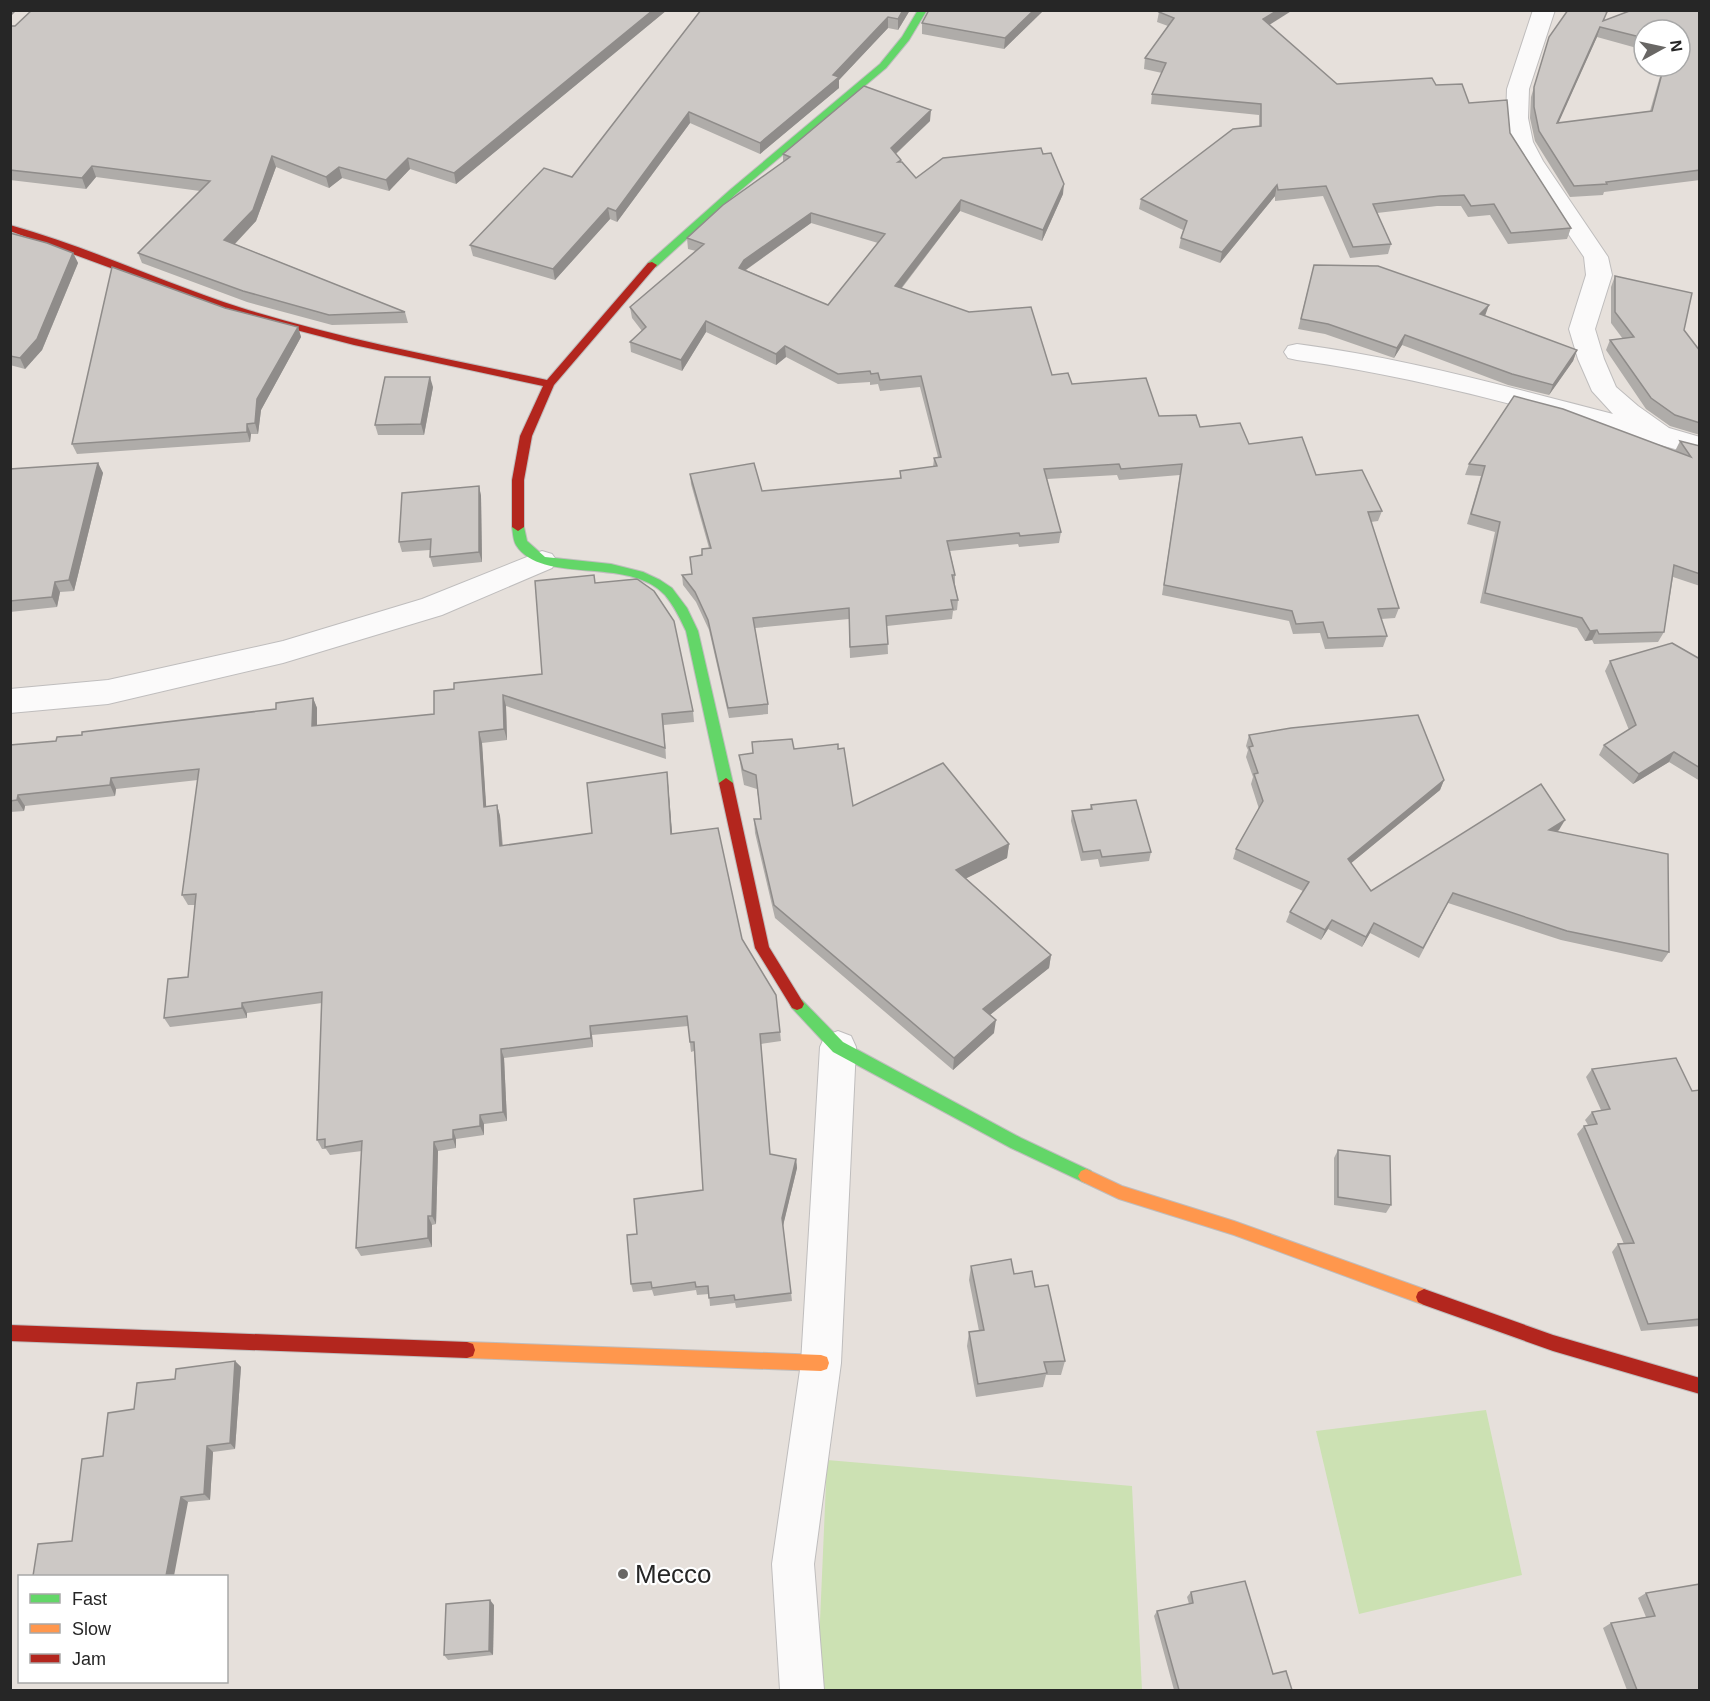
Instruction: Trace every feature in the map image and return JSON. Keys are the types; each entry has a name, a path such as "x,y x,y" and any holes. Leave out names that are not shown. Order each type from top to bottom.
{"street":[{"path":"923,10 906,38 883,66 733,192 648,269 549,384 526,436 518,480 516,520 521,543 542,561 611,568 639,575 668,591 683,610 692,631 762,948 800,1009 837,1047 1016,1143 1119,1192 1234,1228 1553,1343 1700,1386"},
{"path":"1544,10 1518,89 1517,118 1521,142 1531,161 1596,257 1599,275 1582,329 1591,359 1605,391 1628,412 1659,434"},
{"path":"10,228 44,238 170,287 238,310 348,340 549,384"},
{"path":"1297,352 1348,358 1499,391 1700,447"},
{"path":"13,702 108,692 283,652 432,607 542,561"},
{"path":"802,1690 793,1564 821,1363 837,1047"},
{"path":"10,1333 821,1363"}],"green space":[{"path":"1486,1410 1522,1575 1359,1614 1316,1431"},
{"path":"827,1460 1132,1486 1142,1690 817,1690"}],"building":[{"path":"32,10 653,10 454,173 408,158 386,180 339,167 326,177 272,156 253,210 224,240 405,312 329,315 243,291 138,253 210,181 92,166 82,178 10,170 10,26 15,26"},
{"path":"701,10 903,10 898,19 888,17 833,75 839,77 760,143 689,112 616,211 608,208 553,269 470,245 544,168 572,177"},
{"path":"929,10 1034,10 1005,38 922,23"},
{"path":"1161,10 1278,10 1263,19 1337,84 1432,78 1436,85 1462,84 1469,103 1507,100 1510,133 1571,228 1511,233 1494,204 1471,206 1464,195 1440,196 1373,204 1391,244 1353,247 1326,186 1278,190 1277,185 1222,252 1181,238 1187,221 1141,199 1233,129 1261,126 1261,104 1152,94 1166,63 1145,58 1174,18 1159,12"},
{"path":"1568,10 1602,10 1607,12 1603,21 1632,10 1700,10 1700,170 1606,182 1607,184 1574,186 1539,131 1534,107 1534,87 1549,37"},
{"path":"864,86 931,110 891,148 901,160 898,162 902,162 916,178 943,158 1041,148 1043,154 1051,153 1064,184 1043,230 961,200 895,286 969,312 1031,307 1052,375 1068,373 1072,384 1146,378 1159,416 1196,415 1200,427 1240,423 1249,444 1302,437 1316,475 1362,470 1382,511 1368,512 1399,608 1378,609 1387,636 1328,638 1323,622 1296,624 1292,611 1164,585 1182,464 1121,469 1119,464 1044,469 1061,532 1020,536 1019,533 947,541 958,600 951,600 953,609 886,616 888,644 850,647 849,608 753,618 768,704 728,708 708,620 695,592 682,575 692,574 690,557 702,555 702,549 711,548 690,474 754,463 762,491 901,478 900,471 937,466 934,458 941,457 921,376 880,380 878,373 871,374 870,371 838,374 785,346 776,354 706,321 681,360 630,342 646,327 630,307 704,244 687,238 723,205 790,157 783,154","holes":["811,213 885,234 828,305 739,268 744,260"]},
{"path":"10,233 73,253 37,339 20,358 10,356"},
{"path":"1314,265 1378,266 1489,305 1480,314 1577,350 1553,385 1512,374 1405,335 1397,348 1328,324 1301,319"},
{"path":"112,267 225,308 298,327 257,399 255,423 247,424 247,432 72,444"},
{"path":"1615,276 1692,293 1684,330 1700,351 1700,423 1675,415 1651,398 1610,340 1634,337 1615,312"},
{"path":"385,377 430,377 421,424 375,425"},
{"path":"1514,396 1563,409 1691,457 1680,441 1700,446 1700,574 1674,565 1664,632 1599,634 1597,630 1590,631 1582,618 1485,593 1500,522 1471,514 1485,466 1469,464"},
{"path":"98,463 69,580 55,582 52,597 10,601 10,469"},
{"path":"479,486 479,552 430,557 431,539 399,542 402,493"},
{"path":"594,575 595,583 637,579 654,591 674,621 693,711 662,714 665,748 503,695 504,729 479,732 484,807 497,805 500,846 592,833 587,783 667,772 671,834 718,828 742,939 776,995 780,1032 760,1034 770,1154 796,1159 782,1218 791,1293 735,1300 734,1295 709,1298 708,1286 696,1287 695,1282 652,1288 651,1282 631,1284 627,1235 637,1234 634,1199 703,1190 694,1042 690,1042 687,1016 590,1026 591,1038 501,1049 503,1112 480,1115 480,1126 453,1130 453,1139 434,1142 432,1216 428,1216 428,1238 356,1248 362,1141 325,1147 325,1139 317,1140 322,992 242,1003 242,1008 164,1018 168,979 188,977 196,894 182,895 199,769 111,778 110,785 18,795 17,800 10,801 10,745 56,741 57,737 82,735 82,732 276,709 276,703 313,698 312,726 434,714 434,691 454,689 454,683 542,674 535,581"},
{"path":"1672,643 1700,659 1700,768 1674,752 1639,774 1604,745 1636,725 1610,661"},
{"path":"1418,715 1444,780 1348,859 1371,891 1541,784 1565,820 1549,830 1668,854 1669,952 1567,931 1453,893 1423,948 1374,923 1366,937 1332,920 1325,930 1290,912 1309,882 1236,849 1263,801 1254,774 1258,773 1249,747 1253,746 1249,735 1291,728"},
{"path":"792,739 794,749 838,744 838,749 844,748 853,806 943,763 1009,844 956,870 1051,955 983,1009 996,1020 954,1058 774,905 754,819 761,819 756,775 743,770 739,755 753,753 752,742"},
{"path":"1136,800 1151,852 1102,857 1100,850 1083,852 1072,811 1092,809 1091,805"},
{"path":"1676,1058 1692,1091 1700,1090 1700,1319 1648,1324 1618,1244 1634,1243 1584,1126 1597,1124 1592,1112 1610,1109 1592,1069"},
{"path":"1338,1150 1390,1156 1391,1205 1338,1197"},
{"path":"1011,1259 1014,1274 1032,1271 1035,1287 1048,1285 1065,1361 1044,1362 1047,1373 978,1384 969,1332 984,1330 971,1266"},
{"path":"235,1361 230,1443 207,1446 204,1494 181,1497 166,1575 33,1575 38,1544 72,1541 82,1459 103,1456 108,1413 134,1409 137,1383 175,1379 176,1369"},
{"path":"1245,1581 1273,1674 1286,1671 1292,1690 1179,1690 1157,1611 1193,1603 1191,1592"},
{"path":"1700,1584 1700,1690 1637,1690 1611,1623 1655,1616 1646,1593"},
{"path":"490,1600 489,1651 444,1655 446,1604"}],"traffic: fast":[{"path":"652,265 733,192 883,66 906,38 923,10"},
{"path":"518,527 521,543 542,561 611,568 639,575 668,591 683,611 692,631 726,783"},
{"path":"797,1004 838,1047 1016,1143 1086,1176"}],"traffic: slow":[{"path":"1086,1176 1119,1192 1234,1228 1424,1297"},
{"path":"467,1350 821,1363"}],"traffic: jam":[{"path":"10,228 209,301 276,321 315,332 549,384"},
{"path":"518,527 518,480 526,436 549,384 652,265"},
{"path":"726,783 762,948 797,1004"},
{"path":"1424,1297 1553,1343 1700,1386"},
{"path":"10,1333 467,1350"}],"place":[{"name":"Mecco","path":"623,1574"}]}
